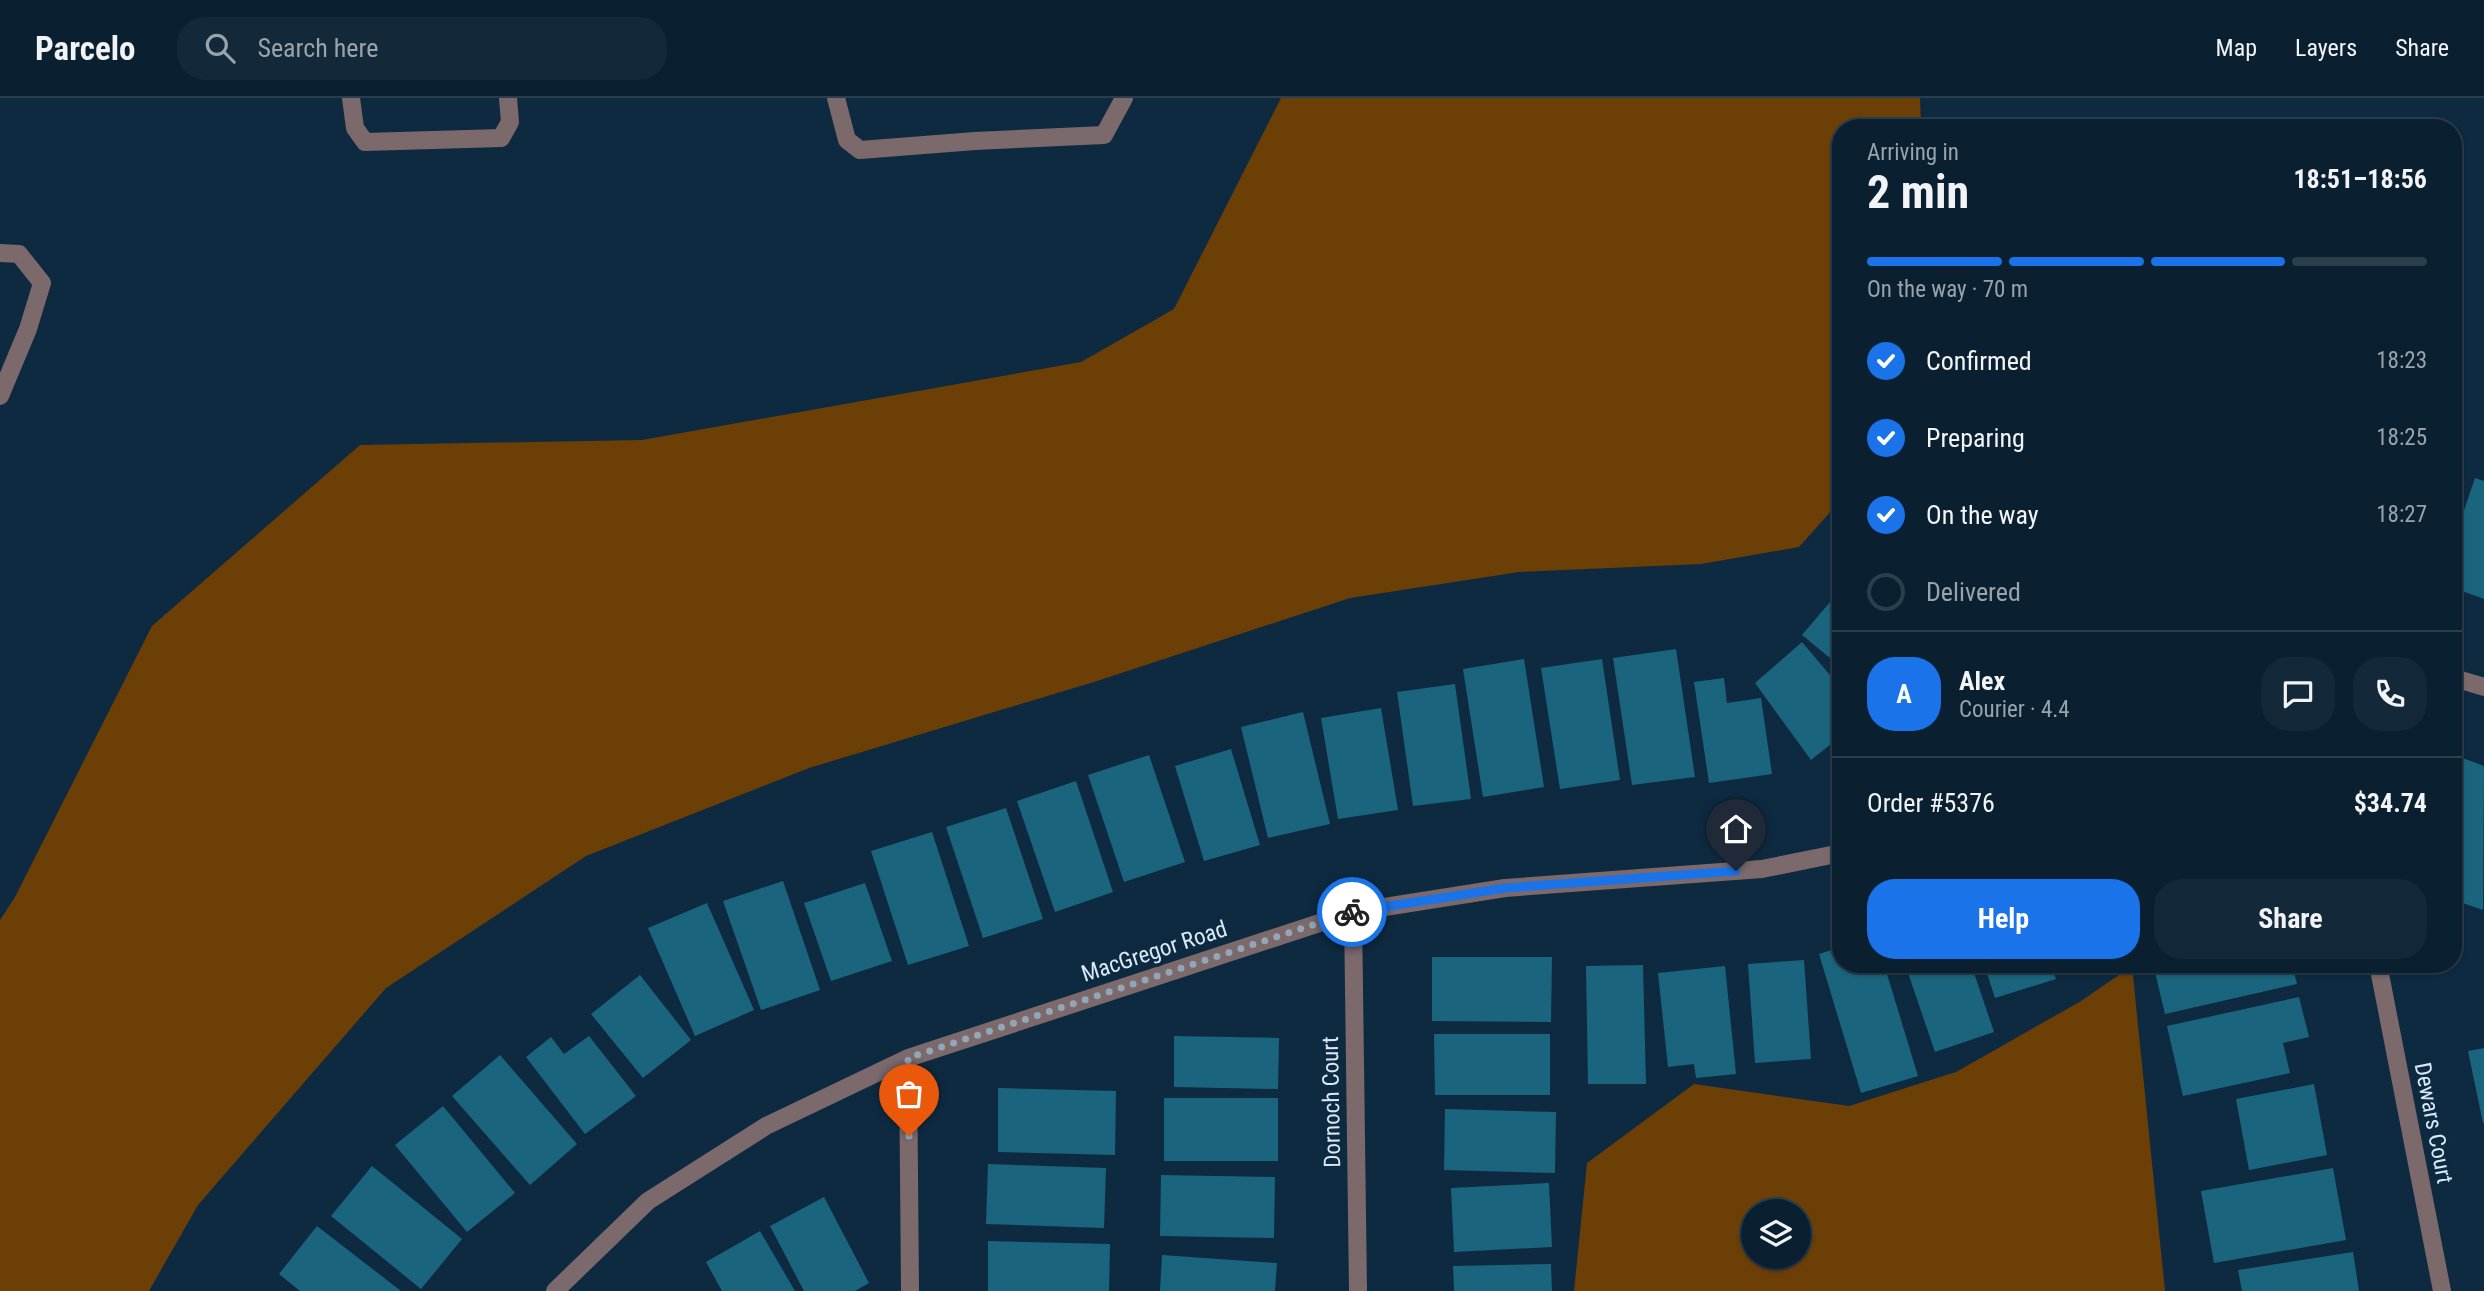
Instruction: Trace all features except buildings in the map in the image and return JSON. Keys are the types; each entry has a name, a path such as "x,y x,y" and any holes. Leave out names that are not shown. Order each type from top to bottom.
{"street":[{"path":"351,98 355,128 365,142 501,138 510,122 508,98"},
{"path":"836,98 847,140 860,150 1104,135 1124,98"},
{"path":"0,253 19,254 42,283 28,329 0,396"},
{"path":"2462,680 2484,687"},
{"name":"MacGregor Road","path":"555,1291 648,1200 766,1126 908,1058 1353,912 1505,888 1762,869 1832,855"},
{"name":"Dornoch Court","path":"1353,912 1357,1291"},
{"name":"Dewars Court","path":"2380,973 2442,1291"},
{"path":"908,1058 911,1291"}],"shaded area":[{"path":"1281,98 1920,98 1921,119 1832,119 1832,510 1799,547 1701,564 1519,572 1350,598 1097,681 809,768 586,856 386,988 198,1205 149,1291 0,1291 0,920 15,897 152,626 360,445 642,440 1081,362 1174,309"},
{"path":"2122,973 2133,973 2165,1291 1574,1291 1587,1163 1694,1084 1849,1106 1956,1072 2081,1001"}],"way so far":[{"path":"909,1136 908,1058 1352,912"}],"route":[{"path":"1352,912 1505,888 1736,871"}]}
